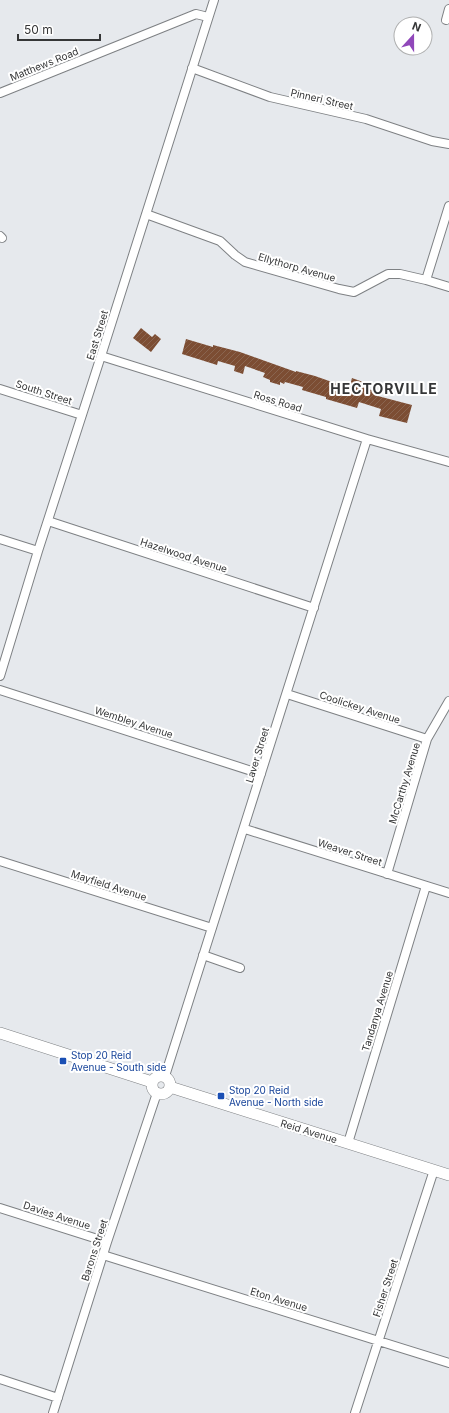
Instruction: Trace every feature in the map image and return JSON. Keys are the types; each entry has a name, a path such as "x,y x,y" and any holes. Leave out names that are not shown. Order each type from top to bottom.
{"street":[{"name":"East Street","path":"0,676 38,551 214,0"},
{"path":"446,20 449,9"},
{"name":"Matthews Road","path":"0,93 196,14 208,17"},
{"name":"Pinneri Street","path":"192,68 270,97 366,120 432,141 449,144"},
{"path":"426,280 449,206"},
{"name":"Ellythorp Avenue","path":"146,214 220,241 234,255 244,262 339,290 354,292 368,286 388,274 400,274 449,287"},
{"name":"Ross Road","path":"101,356 367,439 449,462"},
{"name":"South Street","path":"0,389 82,415"},
{"name":"Laver Street","path":"165,1076 245,829 367,439"},
{"name":"Hazelwood Avenue","path":"48,521 314,608"},
{"path":"0,539 38,551"},
{"name":"Wembley Avenue","path":"0,690 261,774"},
{"name":"Coolickey Avenue","path":"287,694 427,739"},
{"name":"McCarthy Avenue","path":"387,874 427,739 449,701"},
{"name":"Weaver Street","path":"245,829 449,893"},
{"name":"Mayfield Avenue","path":"0,861 212,928"},
{"name":"Tandanya Avenue","path":"348,1143 426,886"},
{"path":"203,955 240,968"},
{"path":"0,1033 152,1082"},
{"path":"161,1075 165,1076 169,1080 170,1087 166,1093 157,1093 153,1090 152,1082 156,1077 161,1075"},
{"name":"Reid Avenue","path":"170,1087 197,1097 449,1175"},
{"name":"Barons Street","path":"53,1413 107,1242 157,1093"},
{"name":"Fisher Street","path":"355,1413 434,1170"},
{"name":"Davies Avenue","path":"0,1208 107,1242"},
{"name":"Eton Avenue","path":"104,1255 449,1363"},
{"path":"0,1379 58,1398"}],"building":[{"path":"141,328 152,337 155,334 161,339 151,352 133,338"},
{"path":"186,339 213,347 213,345 240,352 296,372 315,376 349,388 352,378 363,382 361,387 375,391 374,395 412,405 407,423 379,416 381,409 359,402 357,408 302,390 303,387 285,382 284,384 280,382 280,385 270,382 270,380 263,377 265,373 245,366 243,374 234,371 235,366 218,361 217,365 182,354"}],"place":[{"name":"Stop 20 Reid Avenue - South side","path":"63,1061"},
{"name":"Stop 20 Reid Avenue - North side","path":"221,1096"}],"district":[{"name":"HECTORVILLE","path":"384,389"}]}
